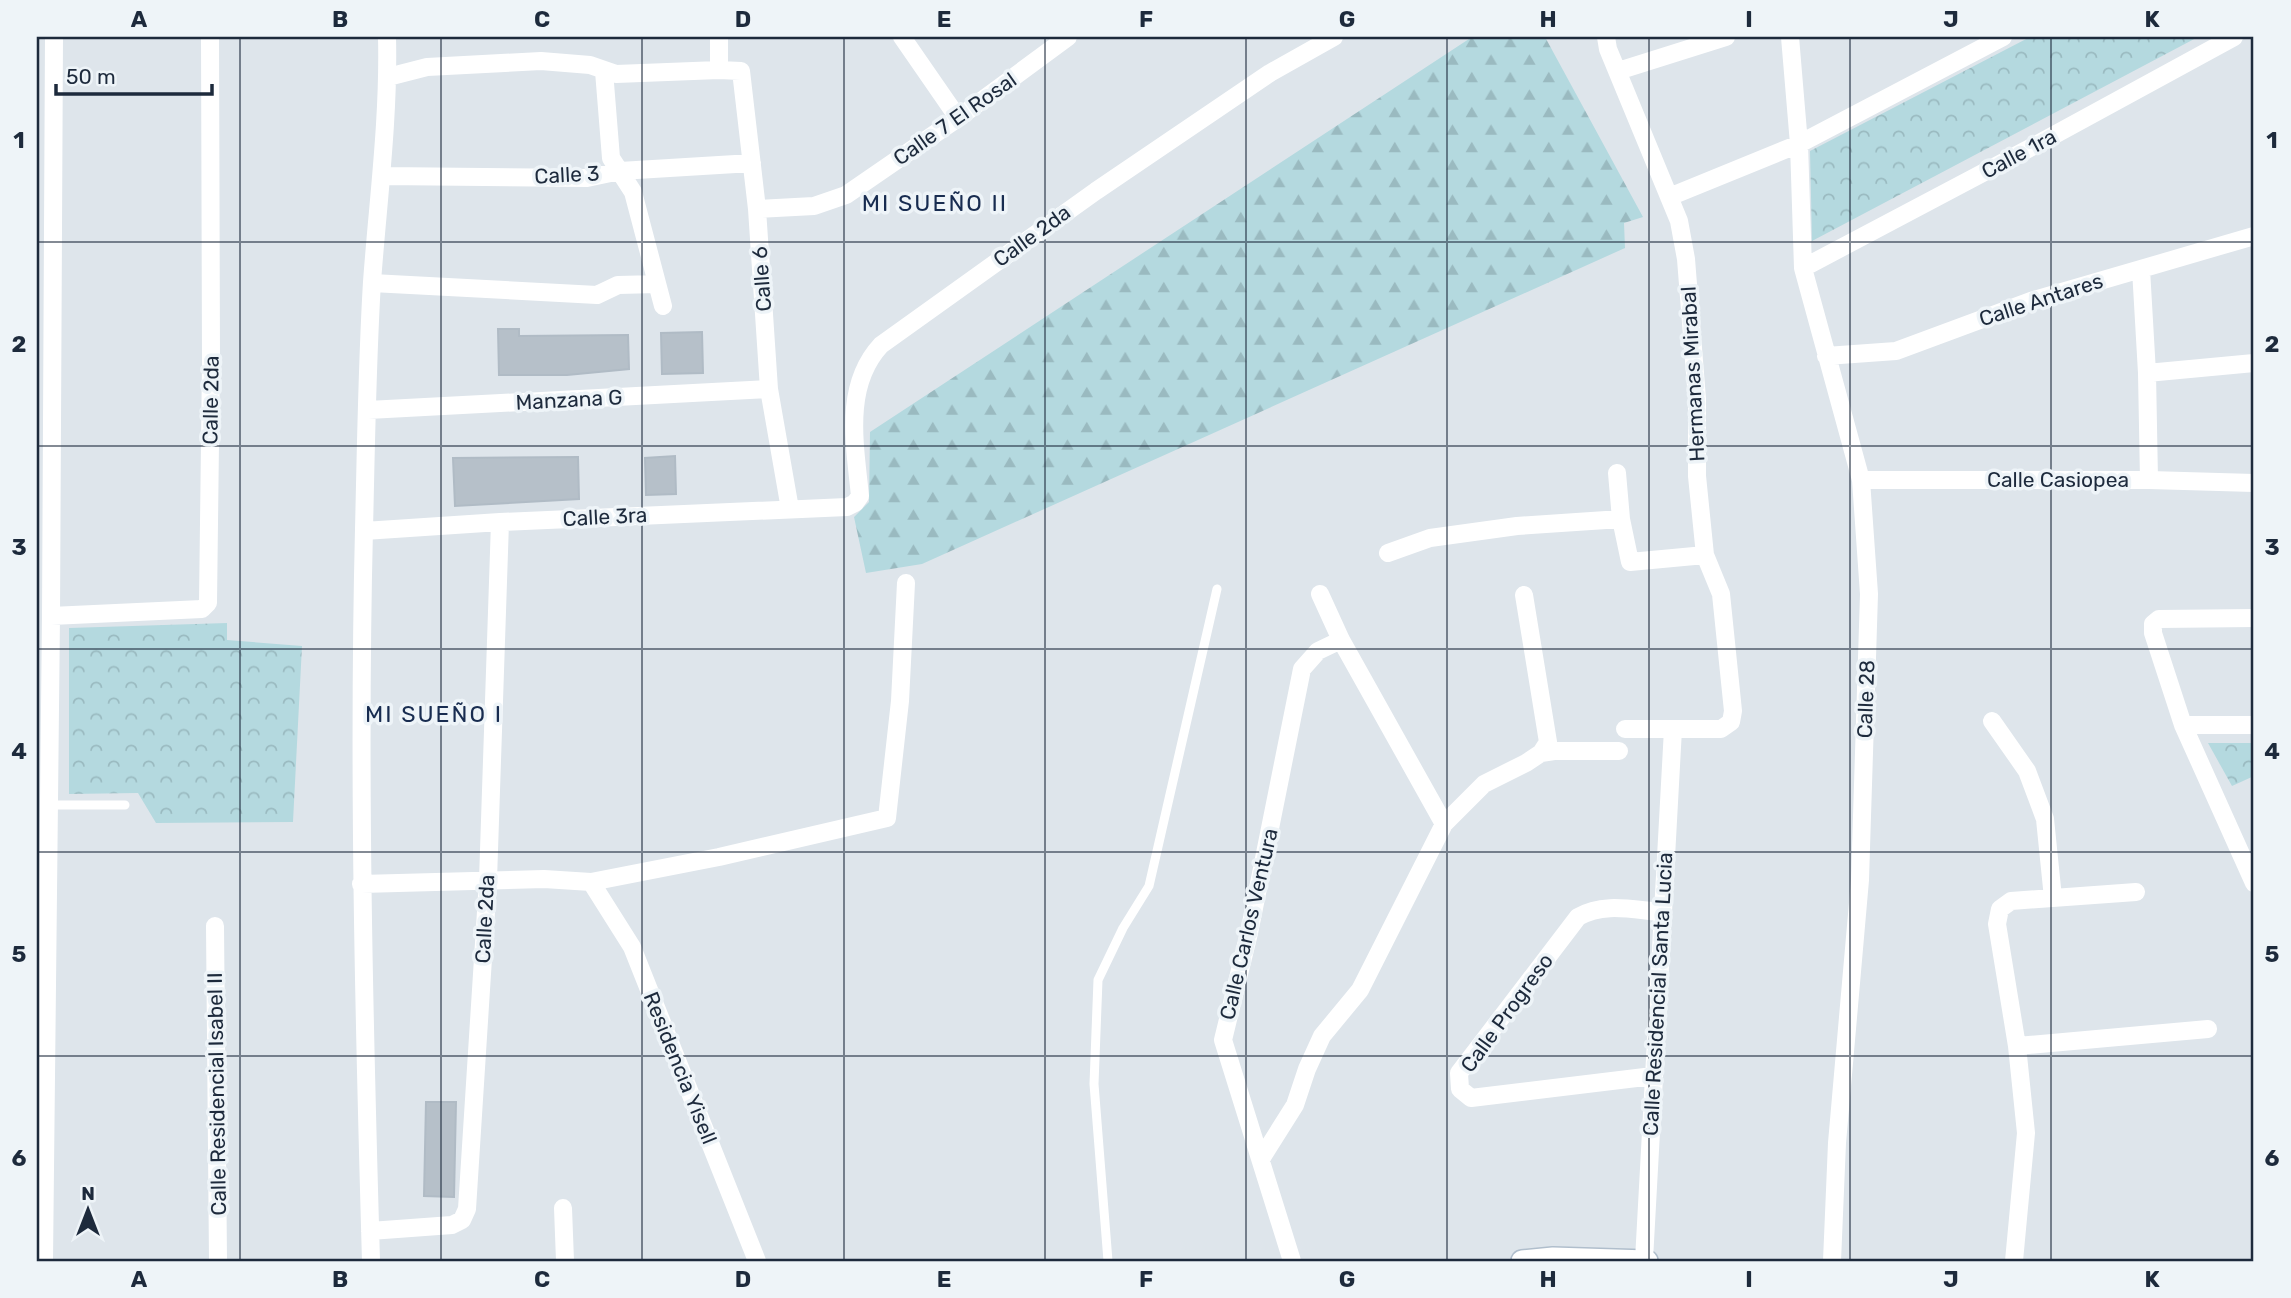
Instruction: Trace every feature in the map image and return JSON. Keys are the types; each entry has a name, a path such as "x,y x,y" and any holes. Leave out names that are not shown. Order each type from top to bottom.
{"street":[{"path":"44,1261 53,288 44,215 54,37"},
{"name":"Calle 2da","path":"51,616 202,609 208,603 211,362 210,37"},
{"path":"371,1261 361,884 364,531 372,283 383,176 388,77 387,37"},
{"path":"388,77 427,66 541,61 590,65 616,74 719,70 719,37"},
{"path":"902,37 958,118"},
{"name":"Calle 7 El Rosal","path":"757,209 814,206 846,195 958,118 1068,37"},
{"name":"Calle 2da","path":"846,507 855,503 860,496 854,427 856,397 868,361 881,345 1096,191 1270,73 1334,37"},
{"name":"Hermanas Mirabal","path":"1606,37 1608,49 1679,221 1686,260 1697,399 1698,475 1705,555 1721,594 1733,710 1731,722 1721,729 1673,729"},
{"path":"1618,71 1726,37"},
{"path":"1790,37 1799,144"},
{"path":"1669,197 1799,144 2003,37"},
{"name":"Calle 1ra","path":"1803,268 2234,37"},
{"name":"Calle 6","path":"719,70 742,73 757,209 769,389 790,509"},
{"path":"604,71 611,158 633,192 663,306"},
{"name":"Calle 28","path":"1799,144 1803,268 1861,480 1869,594 1860,880 1837,1143 1832,1261"},
{"name":"Calle 3","path":"383,176 587,177 620,171 751,163"},
{"name":"Calle Antares","path":"1826,356 1896,351 2031,301 2254,236"},
{"path":"2141,269 2149,480"},
{"path":"372,283 597,295 618,285 657,284"},
{"path":"2147,373 2254,363"},
{"name":"Manzana G","path":"368,410 769,389"},
{"path":"1617,473 1621,519 1630,562 1705,555"},
{"name":"Calle Casiopea","path":"1861,480 2149,480 2254,483"},
{"name":"Calle 3ra","path":"364,531 500,522 846,507"},
{"path":"1388,553 1430,538 1517,526 1621,519"},
{"name":"Calle 2da","path":"370,1231 452,1225 462,1220 467,1209 488,880 500,522"},
{"path":"361,884 488,880 591,882 719,857 887,818 900,701 906,583"},
{"path":"1320,594 1340,640 1444,824"},
{"path":"1261,1159 1295,1105 1322,1036 1360,990 1444,824 1484,784 1526,763 1541,753 1548,742 1524,596"},
{"path":"2254,618 2158,619 2153,624 2152,634 2183,725 2254,883"},
{"name":"Calle Carlos Ventura","path":"1292,1261 1223,1040 1249,933 1302,669 1318,652 1340,640"},
{"path":"1992,721 2027,771 2045,819 2053,898"},
{"path":"2183,725 2254,725"},
{"path":"1625,729 1673,729"},
{"name":"Calle Residencial Santa Lucia","path":"1646,1261 1653,1076 1673,729"},
{"path":"1541,753 1619,751"},
{"name":"Residencia Yisell","path":"591,882 632,947 757,1261"},
{"path":"2014,1261 2026,1133 2017,1046 1997,924 2000,909 2011,901 2136,892"},
{"name":"Calle Progreso","path":"1653,1076 1471,1098 1460,1089 1459,1073 1578,917 1591,909 1604,907 1662,912"},
{"name":"Calle Residencial Isabel II","path":"215,926 218,1261"},
{"path":"2017,1046 2208,1029"},
{"path":"563,1208 565,1261"},
{"path":"1522,1261 1646,1261"}],"lane":[{"path":"1108,1261 1094,1084 1098,979 1123,928 1149,886 1217,589"},
{"path":"49,805 125,805"}],"green space":[{"path":"1472,37 1545,37 1643,217 1624,223 1625,248 922,564 866,573 854,517 869,502 870,432"},
{"path":"2030,37 2198,37 1812,241 1810,151"},
{"path":"227,623 227,640 302,646 293,822 156,823 138,793 69,794 69,628"},
{"path":"2208,743 2254,743 2254,776 2232,786"}],"building":[{"path":"498,329 519,329 519,336 628,335 629,369 567,375 499,375"},
{"path":"702,332 703,373 662,374 661,333"},
{"path":"675,456 676,494 646,495 645,458"},
{"path":"578,457 579,499 455,506 453,458"},
{"path":"426,1102 456,1102 454,1197 424,1196"}],"district":[{"name":"MI SUEÑO II","path":"935,203"},
{"name":"MI SUEÑO I","path":"434,714"}]}
